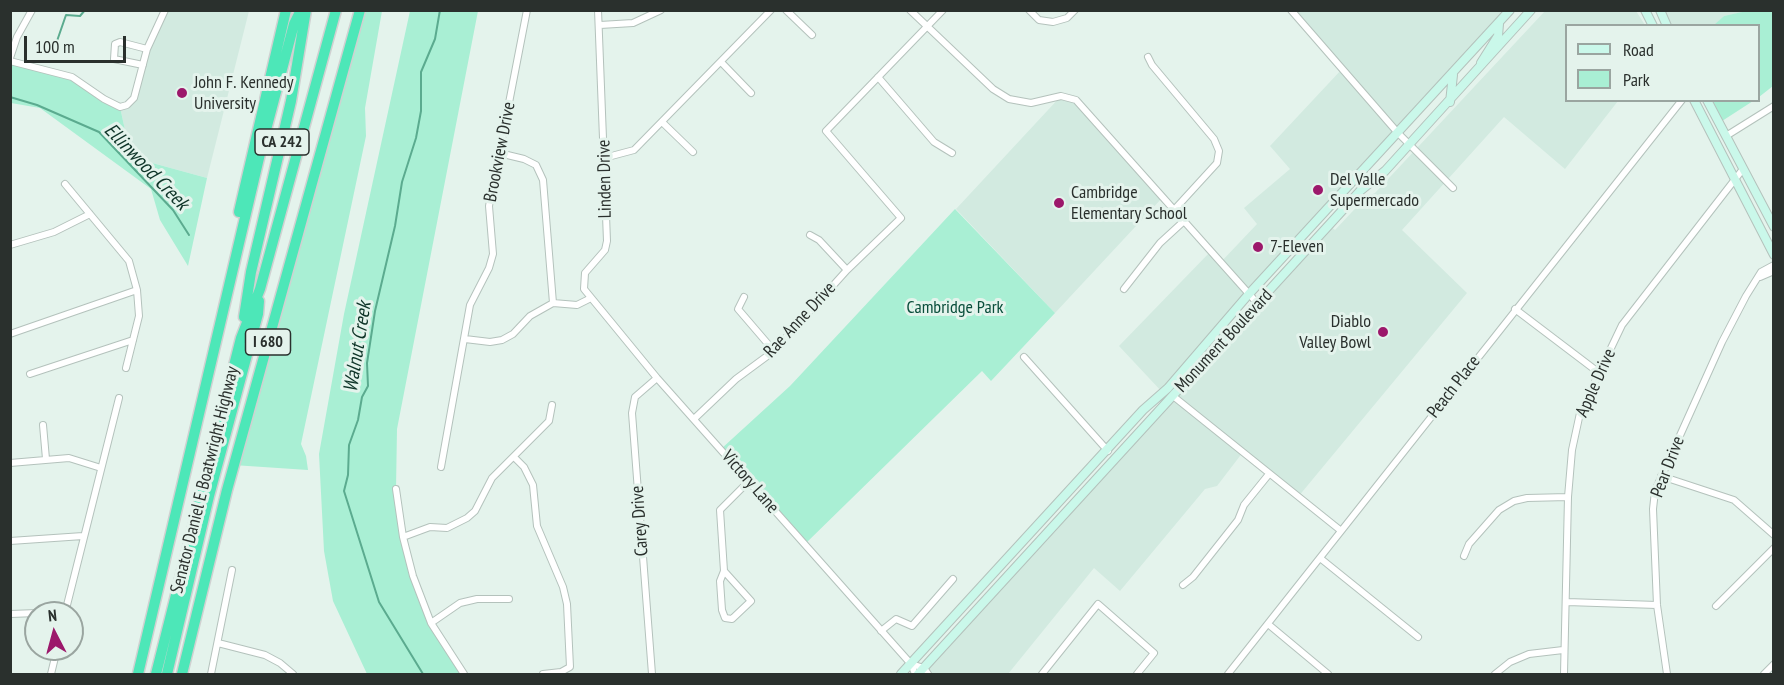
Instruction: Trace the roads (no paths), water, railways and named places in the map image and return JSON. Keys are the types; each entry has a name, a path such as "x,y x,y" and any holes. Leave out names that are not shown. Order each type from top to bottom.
{"highway":[{"path":"229,283 245,180 285,10"},
{"path":"138,675 265,134 294,24 301,10"},
{"name":"CA 242","path":"241,338 251,272 291,100 306,10"},
{"name":"Senator Daniel E Boatwright Highway","path":"156,675 241,338 260,289 336,10"},
{"name":"Senator Daniel E Boatwright Highway","path":"182,675 227,490 360,10"},
{"name":"I 680","path":"166,675 209,496 258,314 260,289"}],"main road":[{"name":"Monument Boulevard","path":"901,675 1108,451 1143,410 1168,388 1248,295 1510,10"},
{"name":"Monument Boulevard","path":"921,673 1361,190 1384,171 1450,102 1531,10"},
{"path":"1645,10 1652,24"},
{"path":"1660,10 1666,24"},
{"path":"1477,72 1486,51 1498,36 1498,24"},
{"path":"1450,102 1453,74"},
{"path":"1695,102 1773,255"},
{"path":"1708,102 1773,227"}],"street":[{"path":"33,10 17,37 10,59 72,76 104,99 120,106 127,105 134,98 147,49 165,10"},
{"name":"Brookview Drive","path":"441,467 470,304 489,268 493,254 489,206 527,10"},
{"name":"Linden Drive","path":"589,299 584,289 585,273 605,250 608,241 598,10"},
{"path":"600,25 633,23 661,10"},
{"path":"604,158 634,150 722,63 771,10"},
{"path":"786,10 812,35"},
{"path":"910,10 993,89 1009,99 1031,103 1061,96 1076,100 1258,304"},
{"path":"943,10 878,77 934,142 951,153"},
{"path":"1029,10 1040,20 1053,22 1067,18 1075,10"},
{"path":"1291,10 1408,144 1453,188"},
{"path":"143,65 114,59 115,44 120,42 147,49"},
{"path":"1148,57 1152,65 1214,139 1219,151 1217,163 1174,210"},
{"path":"722,63 751,93"},
{"name":"Rae Anne Drive","path":"695,418 736,379 774,351 847,270 901,218 826,131 878,77"},
{"name":"Peach Place","path":"1228,675 1340,530 1680,102"},
{"path":"1726,136 1773,106"},
{"path":"662,122 693,152"},
{"path":"499,153 524,159 536,165 543,180 553,303"},
{"name":"Apple Drive","path":"1564,675 1568,497 1572,450 1580,413 1622,325 1743,169"},
{"path":"65,184 129,261 137,290 139,316 126,368"},
{"path":"10,245 54,232 90,214"},
{"path":"1124,289 1160,243 1185,221"},
{"path":"810,235 819,240 847,270"},
{"name":"Pear Drive","path":"1667,675 1657,605 1653,509 1655,491 1722,342 1746,296 1760,277 1761,272 1773,265"},
{"path":"1760,277 1773,272"},
{"path":"10,334 137,290"},
{"path":"744,297 738,309 774,351"},
{"path":"465,339 490,342 502,340 513,334 530,316 553,303 577,305 589,299"},
{"name":"Victory Lane","path":"589,299 911,664"},
{"path":"1515,309 1598,372"},
{"path":"30,374 133,340"},
{"path":"1024,357 1108,451"},
{"name":"Carey Drive","path":"652,675 632,413 635,396 657,378"},
{"path":"1173,396 1340,530"},
{"path":"68,601 119,398"},
{"path":"403,537 430,527 447,528 467,518 475,511 492,478 515,458 549,421 552,405"},
{"path":"43,425 46,459"},
{"path":"10,463 69,458 101,468"},
{"path":"515,458 524,467 533,485 537,526 563,587 567,604 570,667 561,672 543,675"},
{"path":"1183,585 1193,577 1238,520 1244,505 1269,474"},
{"path":"1661,476 1727,497 1773,536"},
{"path":"724,571 751,600 751,603 732,619 723,615 720,581 724,571 720,510 749,481"},
{"path":"396,489 403,537 413,576 431,622 464,675"},
{"path":"1464,556 1469,544 1499,510 1514,501 1527,498 1568,497"},
{"path":"10,541 83,536"},
{"path":"1716,606 1773,548"},
{"path":"1320,558 1418,638"},
{"path":"211,675 232,570"},
{"path":"881,631 896,619 912,626 953,579"},
{"path":"431,622 460,603 477,599 509,600"},
{"path":"1567,602 1657,605"},
{"path":"1042,675 1098,604 1154,653 1137,675"},
{"path":"1268,624 1328,675"},
{"path":"218,643 265,655 280,663 293,675"},
{"path":"1495,675 1510,662 1529,654 1563,650"},
{"path":"911,664 921,673"},
{"path":"911,664 921,673"},
{"path":"1764,675 1773,664"}],"waterway":[{"path":"57,41 66,15 80,16 85,10"},
{"name":"Walnut Creek","path":"423,674 379,602 344,491 348,475 349,445 358,420 362,397 368,386 367,363 375,311 395,226 402,182 416,138 421,111 421,72 435,39 440,10"},
{"name":"Ellinwood Creek","path":"10,97 37,105 99,132 173,210 189,235"}],"place":[{"name":"John F. Kennedy University","path":"182,93"},
{"name":"Del Valle Supermercado","path":"1318,190"},
{"name":"Cambridge Elementary School","path":"1059,203"},
{"name":"7-Eleven","path":"1258,247"},
{"name":"Diablo Valley Bowl","path":"1383,332"}],"park label":[{"name":"Cambridge Park","path":"955,308"}]}
